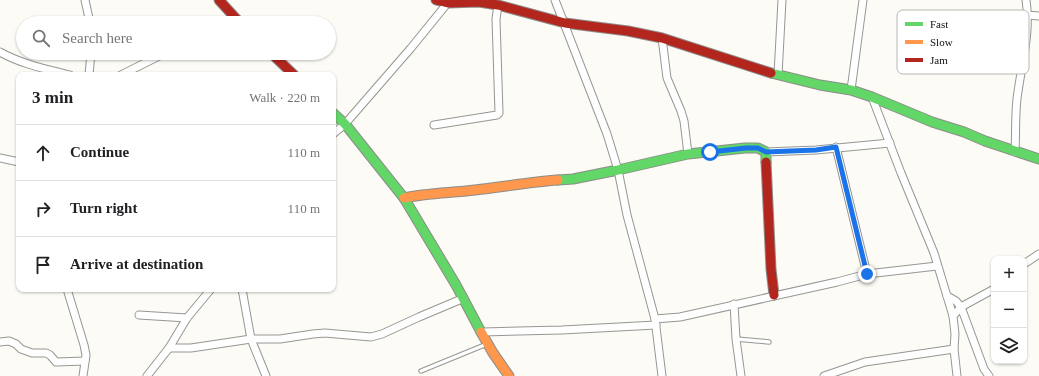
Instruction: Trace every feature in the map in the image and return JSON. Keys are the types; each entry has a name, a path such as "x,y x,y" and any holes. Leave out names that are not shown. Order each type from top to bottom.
{"street":[{"path":"85,0 88,16"},
{"path":"219,0 234,16"},
{"path":"436,0 479,2 498,5 565,23 628,31 662,38 778,75 820,85 851,90 872,97 932,122 964,132 1015,152 1039,159"},
{"path":"555,0 607,134 618,170 627,215 655,322 662,376"},
{"path":"778,75 782,0"},
{"path":"851,90 863,0"},
{"path":"1026,0 1027,10"},
{"path":"336,132 345,124 411,48 449,1"},
{"path":"434,125 498,115 500,113 496,19 498,5"},
{"path":"1029,15 1039,16"},
{"path":"662,38 667,78 682,111 688,154"},
{"path":"0,52 16,59"},
{"path":"18,60 59,72"},
{"path":"89,72 90,60"},
{"path":"127,72 151,60"},
{"path":"278,60 291,72"},
{"path":"1015,152 1018,98 1022,74"},
{"path":"872,97 927,234 947,296 953,316 957,376"},
{"path":"336,116 345,124 404,198 464,298 488,344 509,376"},
{"path":"404,198 419,194 476,190 523,183 573,179 688,154 746,148 758,148 766,152 816,150 890,143"},
{"path":"836,147 867,274"},
{"path":"766,152 771,270 774,295"},
{"path":"0,158 16,161"},
{"path":"1027,262 1039,254"},
{"path":"483,332 562,330 655,322 838,282 867,274 937,266"},
{"path":"953,316 961,307 991,291"},
{"path":"68,292 84,345 85,361 83,376"},
{"path":"148,376 187,318 209,292"},
{"path":"243,292 251,338 266,376"},
{"path":"947,296 956,301 961,307 984,369 989,376"},
{"path":"168,348 191,348 251,338 280,338 325,333 371,336 382,334 464,298"},
{"path":"734,304 740,376"},
{"path":"139,314 187,318"},
{"path":"0,342 9,341 16,344 21,349 32,353 46,353 56,362 85,361"},
{"path":"824,376 865,362 954,349"}],"lane":[{"path":"736,339 769,342"},
{"path":"421,372 488,344"}],"traffic: fast":[{"path":"771,73 820,85 851,90 872,97 932,122 1039,159"},
{"path":"336,116 345,124 404,198 456,285 481,332"},
{"path":"558,180 573,179 688,154 745,148 758,148 766,152 766,162"}],"traffic: slow":[{"path":"404,198 558,180"},
{"path":"481,332 509,376"}],"traffic: jam":[{"path":"219,0 234,16"},
{"path":"436,0 448,3 479,2 498,5 565,23 628,31 662,38 771,73"},
{"path":"278,60 291,72"},
{"path":"766,162 771,269 774,295"}],"route":[{"path":"710,152 746,148 758,148 766,152 816,150 836,147 867,274"}]}
